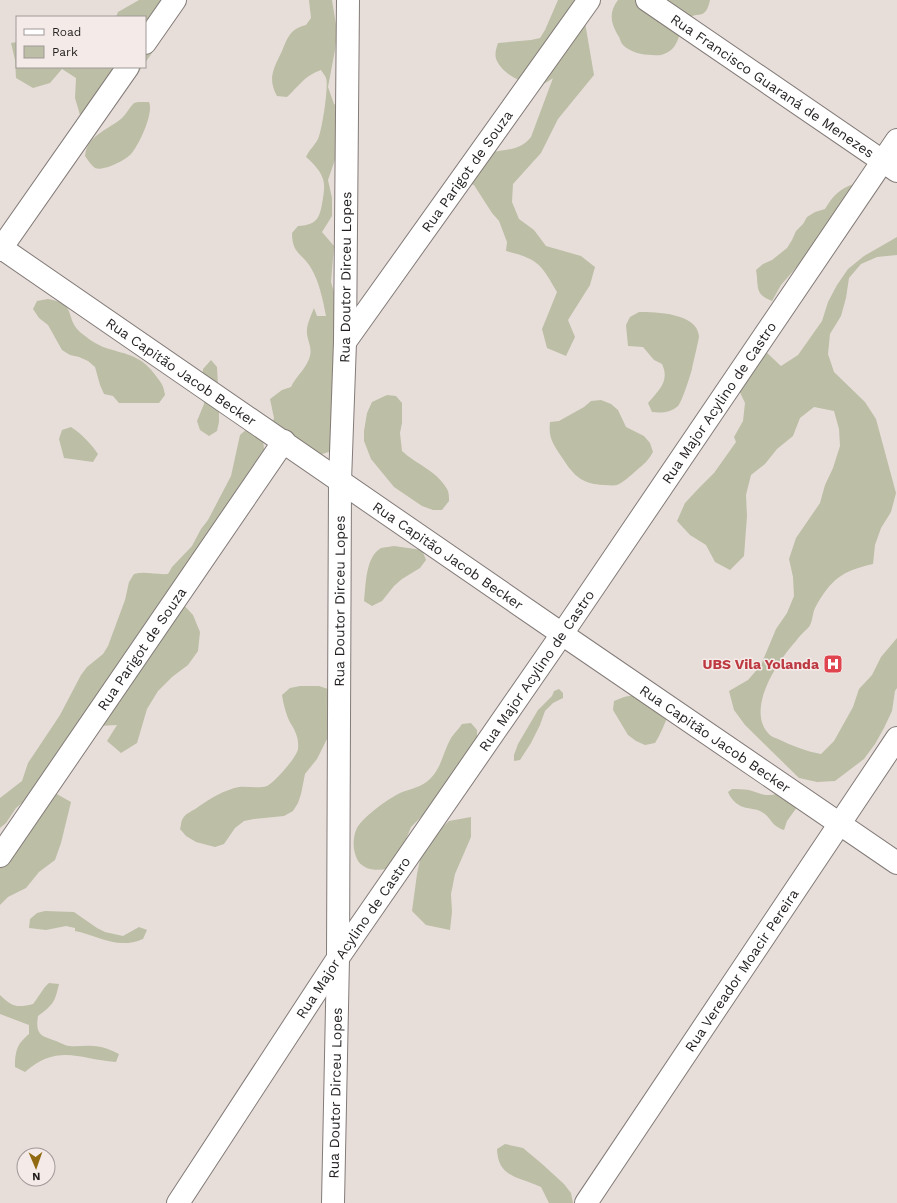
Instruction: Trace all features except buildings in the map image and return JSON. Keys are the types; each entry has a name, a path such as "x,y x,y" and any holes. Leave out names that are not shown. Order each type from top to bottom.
{"street":[{"path":"146,41 175,0"},
{"name":"Rua Doutor Dirceu Lopes","path":"333,1203 338,958 340,481 345,342 348,0"},
{"name":"Rua Parigot de Souza","path":"345,342 589,0"},
{"name":"Rua Francisco Guaraná de Menezes","path":"648,0 890,166"},
{"path":"0,248 127,68"},
{"name":"Rua Major Acylino de Castro","path":"178,1203 338,958 562,634 890,166 897,140"},
{"name":"Rua Capitão Jacob Becker","path":"0,248 284,441 562,634 897,863"},
{"name":"Rua Parigot de Souza","path":"0,856 284,441"},
{"name":"Rua Vereador Moacir Pereira","path":"586,1203 897,738"}],"green space":[{"path":"139,0 178,0 164,33 146,62 146,16 116,16 118,12"},
{"path":"309,0 332,0 337,31 328,87 334,104 346,110 340,145 328,180 332,198 332,216 322,232 334,246 331,282 337,302 334,358 339,449 322,454 302,452 270,430 274,418 270,399 282,390 291,387 309,360 311,350 307,337 307,327 314,308 317,316 326,316 316,279 308,263 298,253 292,240 292,233 298,226 310,224 314,221 321,210 324,191 323,179 316,167 306,157 320,134 327,82 321,70 315,72 306,78 287,97 277,96 272,84 274,68 290,34 296,29 306,25 311,18"},
{"path":"558,0 587,0 582,5 594,75 558,119 541,153 513,184 512,202 519,219 534,230 546,246 581,256 595,267 590,285 568,320 575,337 566,356 547,348 542,329 557,292 552,283 538,264 525,257 506,251 507,242 499,221 474,185 465,182 489,153 512,149 522,145 531,137 553,78 543,84 523,82 510,75 500,66 495,54 498,43 540,38"},
{"path":"618,0 710,0 706,11 703,14 694,15 687,20 673,48 664,54 658,55 636,53 629,50 622,44 614,28 612,18 613,9"},
{"path":"16,42 16,68 141,68 136,76 97,117 80,115 75,98 76,78 62,69 50,83 33,88 16,78 15,60 11,43"},
{"path":"149,102 150,107 148,121 134,150 131,154 114,165 98,169 95,168 85,156 90,143 99,134 122,118 134,103"},
{"path":"854,184 814,246 781,285 772,301 762,296 758,289 756,270 787,248 796,231 807,217 815,212 825,209 837,194"},
{"path":"897,237 897,255 877,257 861,264 849,278 841,316 830,334 828,354 834,372 865,402 876,419 896,493 891,512 881,528 875,545 873,564 845,573 832,583 826,590 815,608 810,626 799,637 773,672 762,698 762,723 770,735 799,748 821,754 834,741 853,707 859,689 872,675 881,657 897,638 897,688 895,691 892,711 884,728 864,759 835,781 817,782 799,778 745,725 734,710 729,691 748,680 761,665 776,629 787,613 794,596 793,577 789,559 796,538 820,503 825,485 833,468 840,446 839,429 834,411 814,407 800,418 793,436 777,449 765,464 751,475 746,495 747,516 744,556 730,570 715,562 706,545 690,535 677,521 685,503 714,473 736,442 734,437 743,421 745,403 737,386 766,352 781,366 798,355 822,321 828,302 848,269 864,256"},
{"path":"48,299 63,304 67,308 75,326 89,339 103,347 128,354 145,364 163,386 165,395 159,403 119,403 113,396 104,394 95,367 88,361 70,355 62,350 48,325 39,318 33,309 37,301"},
{"path":"639,312 675,315 684,318 697,328 699,336 698,342 686,389 678,406 669,411 652,412 648,403 662,385 664,380 665,375 662,364 654,360 643,347 628,346 626,325 630,317"},
{"path":"211,360 217,367 219,422 217,431 209,436 200,430 197,421 204,404 202,378 203,369"},
{"path":"387,395 396,396 402,403 402,423 400,433 402,451 438,477 448,490 449,501 442,510 433,510 422,506 394,487 371,459 364,441 367,413 372,402"},
{"path":"601,400 611,404 618,410 626,427 644,436 650,443 653,452 648,460 625,481 615,485 590,483 579,478 567,465 557,450 552,442 550,433 550,422 559,421 584,407 591,401"},
{"path":"250,426 263,440 265,458 181,602 193,615 200,632 198,651 188,665 172,677 158,691 147,709 137,743 121,753 107,741 117,725 98,726 32,795 16,808 6,823 0,828 0,798 22,781 28,763 60,715 81,675 87,667 103,654 108,646 125,600 129,582 134,574 168,574 172,567 192,546 201,529 208,520 231,476 240,435"},
{"path":"71,427 86,439 98,454 93,462 64,458 59,439 62,430"},
{"path":"394,546 422,550 426,560 420,568 402,579 394,586 382,601 372,606 364,601 369,565 376,552 381,548"},
{"path":"300,686 319,686 328,689 330,733 317,759 305,774 301,794 293,811 284,816 244,821 235,828 224,844 215,847 196,842 186,836 180,829 182,820 187,814 228,790 239,787 267,786 275,780 290,763 297,753 298,739 284,706 282,695 290,688"},
{"path":"559,689 563,693 563,698 553,703 545,711 531,743 520,760 514,761 514,755 518,744 538,710 552,696 554,691"},
{"path":"634,695 669,714 655,743 645,745 628,735 613,710 614,701"},
{"path":"471,723 477,730 477,740 429,809 411,827 403,847 388,869 371,869 360,864 354,849 354,838 360,823 389,799 427,782 437,770 452,736 462,724"},
{"path":"732,789 749,790 767,795 778,793 800,803 787,821 784,830 773,824 764,813 736,803 728,792"},
{"path":"55,793 71,802 61,843 55,860 39,872 26,888 8,897 0,905 0,845"},
{"path":"471,817 471,837 455,874 451,894 452,912 450,930 426,925 412,911 421,855 431,838 449,821"},
{"path":"45,911 74,912 105,932 123,936 139,927 147,930 143,939 134,942 117,943 75,931 75,928 66,926 46,930 29,928 30,919 37,913"},
{"path":"49,983 59,984 53,1003 38,1016 37,1027 40,1034 46,1038 68,1046 103,1047 119,1054 116,1062 80,1056 59,1055 37,1063 25,1072 15,1067 19,1045 29,1034 29,1025 0,1014 0,995 15,1006 33,1004"},
{"path":"505,1144 523,1148 541,1163 564,1184 571,1193 573,1203 549,1203 541,1187 511,1175 506,1171 501,1166 498,1159 497,1149"}],"place":[{"name":"UBS Vila Yolanda","path":"833,664"}]}
